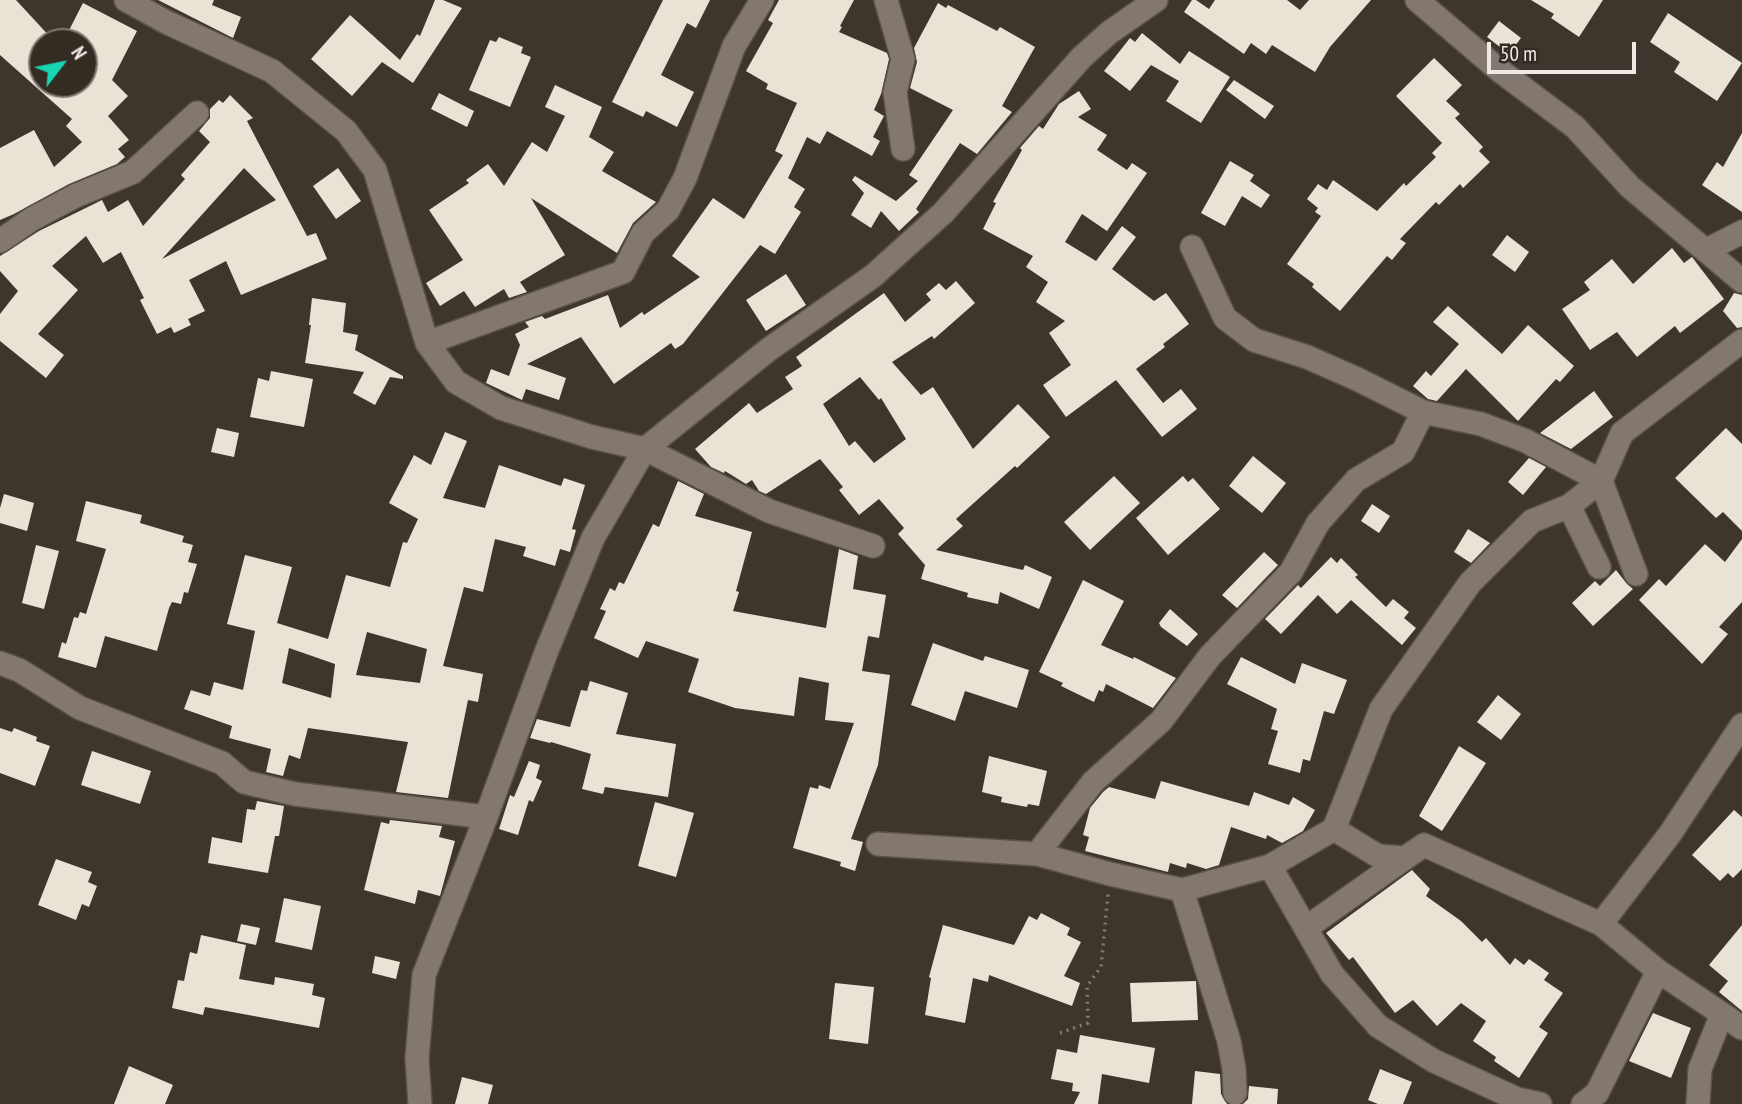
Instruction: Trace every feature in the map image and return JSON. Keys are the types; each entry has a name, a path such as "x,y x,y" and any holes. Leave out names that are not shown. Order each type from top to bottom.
{"street":[{"path":"126,0 166,22 272,71 346,131 375,170 427,343 456,382 501,408 592,437 645,449 769,511 873,547"},
{"path":"427,343 623,272 643,233 668,210 685,178 734,46 762,0"},
{"path":"886,0 903,59 895,92 903,149"},
{"path":"420,1104 417,1058 424,975 547,650 593,538 645,449 768,350 873,276 943,213 1082,57 1110,32 1156,0"},
{"path":"1417,0 1499,70 1575,127 1630,187 1742,281"},
{"path":"0,241 32,219 64,202 133,172 197,113"},
{"path":"1707,250 1742,232"},
{"path":"1192,247 1225,318 1254,340 1307,357 1423,412 1481,424 1514,437 1601,481 1636,574"},
{"path":"878,845 1038,854 1182,890 1270,866 1334,829 1381,709 1470,583 1532,521 1569,506 1601,481 1622,433 1742,341"},
{"path":"1038,854 1093,782 1161,720 1210,656 1291,572 1318,523 1356,480 1403,452 1423,412"},
{"path":"1569,506 1599,567"},
{"path":"0,663 19,670 80,708 222,763 243,782 295,794 486,817"},
{"path":"1601,924 1670,834 1742,725"},
{"path":"1334,829 1378,856 1405,858"},
{"path":"1306,928 1424,845 1601,924 1658,971 1742,1028"},
{"path":"1270,866 1332,974 1378,1026 1434,1061 1517,1099 1540,1104"},
{"path":"1182,890 1229,1041 1235,1093"},
{"path":"1583,1104 1597,1093 1658,971"},
{"path":"1698,1104 1700,1069 1722,1014"}],"path":[{"path":"1060,1033 1088,1023 1087,986 1101,967 1110,874"}],"building":[{"path":"0,0 16,0 42,28 28,28 28,80 0,55"},
{"path":"158,0 214,0 212,5 241,17 233,38"},
{"path":"435,0 443,0 462,8 413,83 382,62 352,96 311,59 350,15 400,60 417,34 420,36"},
{"path":"663,0 710,0 696,28 687,23 661,75 694,92 677,127 646,111 643,117 612,102"},
{"path":"779,0 854,0 839,32 887,53 889,59 881,94 874,110 884,116 873,137 880,141 872,156 827,131 820,144 807,137 788,178 805,189 794,207 801,212 775,254 760,245 683,344 675,349 671,343 614,384 581,337 527,364 566,378 559,400 526,389 522,400 486,383 491,369 509,376 520,345 515,334 529,327 525,322 542,316 545,319 608,295 620,328 700,277 672,256 713,198 744,219 783,155 775,151 797,103 766,89 768,84 746,71 773,23 768,20"},
{"path":"1192,0 1209,9 1215,0 1287,0 1300,10 1309,0 1371,0 1330,47 1315,72 1272,45 1266,54 1251,43 1244,54 1184,12"},
{"path":"1531,0 1603,0 1579,37 1551,18 1554,14"},
{"path":"83,3 137,31 112,80 128,96 108,116 129,140 118,149 125,157 117,164 69,184 0,220 0,148 34,130 54,167 82,142 66,126 72,119 48,98 98,98 98,28 70,28"},
{"path":"938,3 946,8 948,5 997,31 1000,27 1035,47 1002,106 1012,112 977,154 960,143 916,209 919,212 899,231 881,211 871,228 851,215 864,193 852,180 855,176 896,201 918,181 909,175 953,110 910,88 917,62 914,48"},
{"path":"1668,13 1742,63 1717,101 1674,72 1680,62 1650,42"},
{"path":"1499,21 1521,38 1509,54 1487,37"},
{"path":"1142,33 1180,64 1189,51 1230,77 1201,123 1166,101 1179,81 1151,65 1130,91 1104,71 1130,38 1135,42"},
{"path":"499,37 523,47 521,53 531,57 510,107 469,90 490,40 496,42"},
{"path":"1434,58 1462,85 1446,101 1460,114 1455,118 1483,147 1479,151 1490,162 1463,188 1460,184 1439,205 1436,202 1400,239 1406,243 1392,260 1387,256 1340,311 1312,287 1314,284 1287,264 1321,216 1315,212 1318,208 1307,199 1318,184 1327,190 1333,180 1377,211 1404,183 1406,186 1436,157 1432,153 1442,143 1396,96"},
{"path":"1234,80 1274,106 1265,119 1226,90"},
{"path":"555,85 602,107 589,137 614,152 602,171 656,202 633,223 617,253 531,198 565,255 520,282 527,292 509,298 504,289 475,307 464,291 440,306 426,283 463,260 429,210 469,183 466,180 488,164 504,186 532,142 547,152 565,116 545,107"},
{"path":"1079,91 1091,109 1078,117 1107,135 1097,150 1127,170 1132,163 1147,173 1107,231 1082,214 1065,242 1096,261 1122,226 1136,237 1112,269 1154,301 1166,293 1189,324 1136,369 1163,403 1181,389 1197,409 1162,437 1116,380 1066,417 1043,385 1071,365 1049,333 1065,321 1036,302 1048,282 1026,267 1033,256 983,229 996,203 993,202 1022,150 1020,148 1039,126 1043,129 1059,104"},
{"path":"439,93 474,111 467,127 431,109"},
{"path":"230,95 253,118 247,121 307,236 316,233 327,259 241,295 226,261 189,280 205,311 188,319 191,325 174,333 171,327 157,334 140,300 144,298 121,252 103,263 86,236 52,266 78,290 38,334 64,355 46,378 0,341 0,314 18,291 0,271 0,256 39,231 102,200 108,212 128,200 143,226 185,179 181,175 210,142 199,131 210,118 210,109 219,100 223,103","holes":["244,168 276,200 162,259"]},
{"path":"1742,133 1742,212 1702,185 1717,162 1723,167"},
{"path":"1230,161 1254,175 1250,181 1270,195 1261,208 1242,196 1225,226 1201,213"},
{"path":"338,168 361,201 336,219 313,186"},
{"path":"1507,235 1529,252 1515,272 1492,255"},
{"path":"1672,248 1684,263 1692,257 1724,299 1680,333 1675,326 1637,357 1617,332 1590,350 1562,309 1590,290 1584,282 1612,259 1633,284"},
{"path":"786,274 806,305 766,331 746,300"},
{"path":"956,281 975,303 934,339 932,336 892,362 921,395 933,387 973,449 1018,404 1050,437 956,519 963,526 936,550 1023,570 1025,565 1052,577 1039,609 1000,592 998,604 967,597 968,593 921,579 925,565 898,534 904,528 879,499 859,515 839,490 843,487 820,459 766,494 759,491 752,480 746,484 725,471 724,473 711,467 695,449 749,403 757,413 793,389 785,377 802,366 796,357 884,293 905,322 931,300 926,294 939,283 946,290","holes":["860,377 879,400 881,398 906,439 874,463 855,441 849,446 823,404"]},
{"path":"1734,293 1742,295 1742,327 1737,328 1723,311"},
{"path":"312,298 346,303 343,332 358,335 355,350 403,376 403,379 390,377 375,405 353,393 364,372 305,363"},
{"path":"1448,306 1502,354 1528,325 1574,366 1560,382 1556,379 1518,421 1466,369 1437,401 1428,399 1413,386 1426,371 1431,376 1459,344 1433,322"},
{"path":"271,371 313,379 304,427 250,417 258,378 269,381"},
{"path":"1594,391 1613,417 1571,449 1540,433"},
{"path":"217,428 239,433 234,457 211,452"},
{"path":"1726,428 1742,444 1742,531 1723,512 1716,518 1675,478"},
{"path":"445,432 467,441 443,498 485,508 499,465 561,486 564,478 585,485 572,529 576,530 570,552 560,549 555,566 523,556 526,547 495,539 483,592 464,587 443,666 483,674 478,702 468,700 448,798 396,792 408,742 308,728 300,759 289,755 283,776 266,772 271,749 229,738 232,726 184,709 191,690 210,696 214,682 243,690 255,631 227,624 245,555 292,567 277,623 328,639 346,575 390,587 403,542 407,543 418,519 389,503 414,455 431,465","holes":["367,632 427,649 420,683 356,675","289,648 335,664 331,698 282,683"]},
{"path":"1253,456 1286,483 1262,513 1229,486"},
{"path":"1529,458 1546,467 1523,495 1508,482"},
{"path":"1114,476 1140,503 1090,550 1064,522"},
{"path":"1183,476 1188,482 1193,478 1220,509 1168,555 1136,518"},
{"path":"678,481 704,494 695,516 752,532 733,611 826,628 839,549 858,556 853,589 886,595 879,638 868,636 862,671 890,675 878,765 851,839 863,842 855,871 840,866 841,862 793,848 810,787 818,789 819,785 830,789 854,723 825,720 829,683 799,677 794,716 735,708 688,692 699,659 646,641 638,658 594,638 606,611 600,609 610,588 615,591 619,582 624,584 653,524 659,527"},
{"path":"4,494 34,503 27,531 0,523"},
{"path":"86,501 142,515 140,523 184,536 182,542 193,545 188,562 197,564 188,593 184,592 181,604 172,602 169,608 157,651 105,636 96,668 58,657 62,642 66,644 74,617 78,618 80,612 86,614 106,549 76,541"},
{"path":"1372,504 1390,516 1379,533 1361,521"},
{"path":"1468,529 1490,543 1471,563 1454,552"},
{"path":"1742,539 1742,602 1719,627 1728,634 1702,664 1639,600 1659,579 1666,586 1705,544 1725,562"},
{"path":"36,545 59,551 44,609 22,603"},
{"path":"1264,552 1278,565 1237,608 1222,595"},
{"path":"1331,557 1337,563 1341,558 1358,575 1355,577 1386,607 1393,599 1409,612 1404,618 1416,628 1402,645 1351,600 1337,614 1318,595 1281,634 1265,619 1298,585 1301,588"},
{"path":"1616,570 1633,589 1593,626 1572,603 1595,581 1600,586"},
{"path":"1083,580 1124,601 1101,645 1133,659 1134,657 1176,678 1153,708 1106,684 1103,692 1099,690 1094,702 1039,672"},
{"path":"1170,609 1198,634 1187,646 1159,623"},
{"path":"933,643 983,661 985,656 1029,670 1017,708 965,691 955,721 911,705"},
{"path":"1241,657 1295,684 1302,663 1347,680 1334,714 1324,711 1310,761 1303,759 1300,773 1268,764 1278,731 1271,729 1277,709 1227,684"},
{"path":"590,681 628,693 616,734 676,744 668,797 605,787 603,794 582,789 591,754 530,738 537,719 570,727 581,690 587,691"},
{"path":"1498,695 1521,714 1501,740 1477,722"},
{"path":"0,728 12,732 14,728 37,737 36,741 50,746 35,786 0,773"},
{"path":"1459,746 1486,763 1442,831 1419,816"},
{"path":"92,751 151,771 140,804 81,785"},
{"path":"989,756 1047,771 1039,806 1028,804 1027,807 1001,802 1002,797 982,792"},
{"path":"529,761 540,765 536,778 542,781 533,802 529,800 518,835 499,829 510,795 514,797"},
{"path":"1161,781 1249,806 1254,792 1289,805 1293,797 1315,810 1303,831 1282,843 1267,835 1266,839 1231,827 1219,865 1206,869 1187,863 1186,868 1170,863 1168,872 1085,851 1089,837 1083,835 1090,808 1103,792 1109,787 1155,799"},
{"path":"257,801 284,806 279,836 275,836 268,873 208,863 212,837 242,843 247,809 255,810"},
{"path":"655,802 694,813 676,877 638,866"},
{"path":"1734,810 1742,817 1742,869 1733,878 1728,873 1720,881 1692,855"},
{"path":"390,820 442,826 439,837 455,841 440,896 418,890 415,904 364,890 381,822 389,824"},
{"path":"56,859 92,872 88,882 97,886 89,907 82,904 76,920 38,905"},
{"path":"1412,870 1430,889 1426,896 1461,921 1482,942 1486,938 1510,965 1515,958 1524,965 1529,959 1549,973 1544,980 1563,993 1539,1027 1548,1033 1519,1078 1494,1061 1496,1057 1473,1041 1486,1021 1461,1003 1437,1026 1413,1000 1395,1013 1353,957 1349,960 1326,933"},
{"path":"284,898 321,906 312,950 275,942"},
{"path":"1041,913 1070,928 1067,935 1081,942 1064,976 1080,983 1072,1006 989,975 988,982 973,978 965,1023 925,1015 929,977 943,925 1014,945 1029,916 1037,920"},
{"path":"241,924 260,928 256,945 237,941"},
{"path":"1742,925 1742,1011 1719,992 1728,981 1709,965"},
{"path":"201,935 246,945 239,979 274,985 275,977 314,984 312,995 325,998 319,1028 205,1007 203,1015 172,1008 178,980 184,981 190,952 197,954"},
{"path":"375,956 400,962 396,979 372,973"},
{"path":"1196,981 1198,1020 1132,1022 1130,983"},
{"path":"835,983 874,987 868,1044 829,1039"},
{"path":"1653,1013 1691,1028 1671,1078 1629,1061"},
{"path":"1080,1035 1155,1048 1149,1083 1102,1074 1098,1104 1074,1104 1080,1092 1072,1091 1073,1083 1051,1079 1057,1049 1077,1053"},
{"path":"129,1066 173,1085 165,1104 114,1104"},
{"path":"1380,1069 1412,1082 1403,1104 1378,1104 1368,1100"},
{"path":"1195,1071 1220,1074 1221,1094 1227,1104 1192,1104"},
{"path":"462,1077 493,1085 488,1104 455,1104"},
{"path":"1249,1086 1278,1089 1277,1104 1243,1104 1248,1099"}]}
